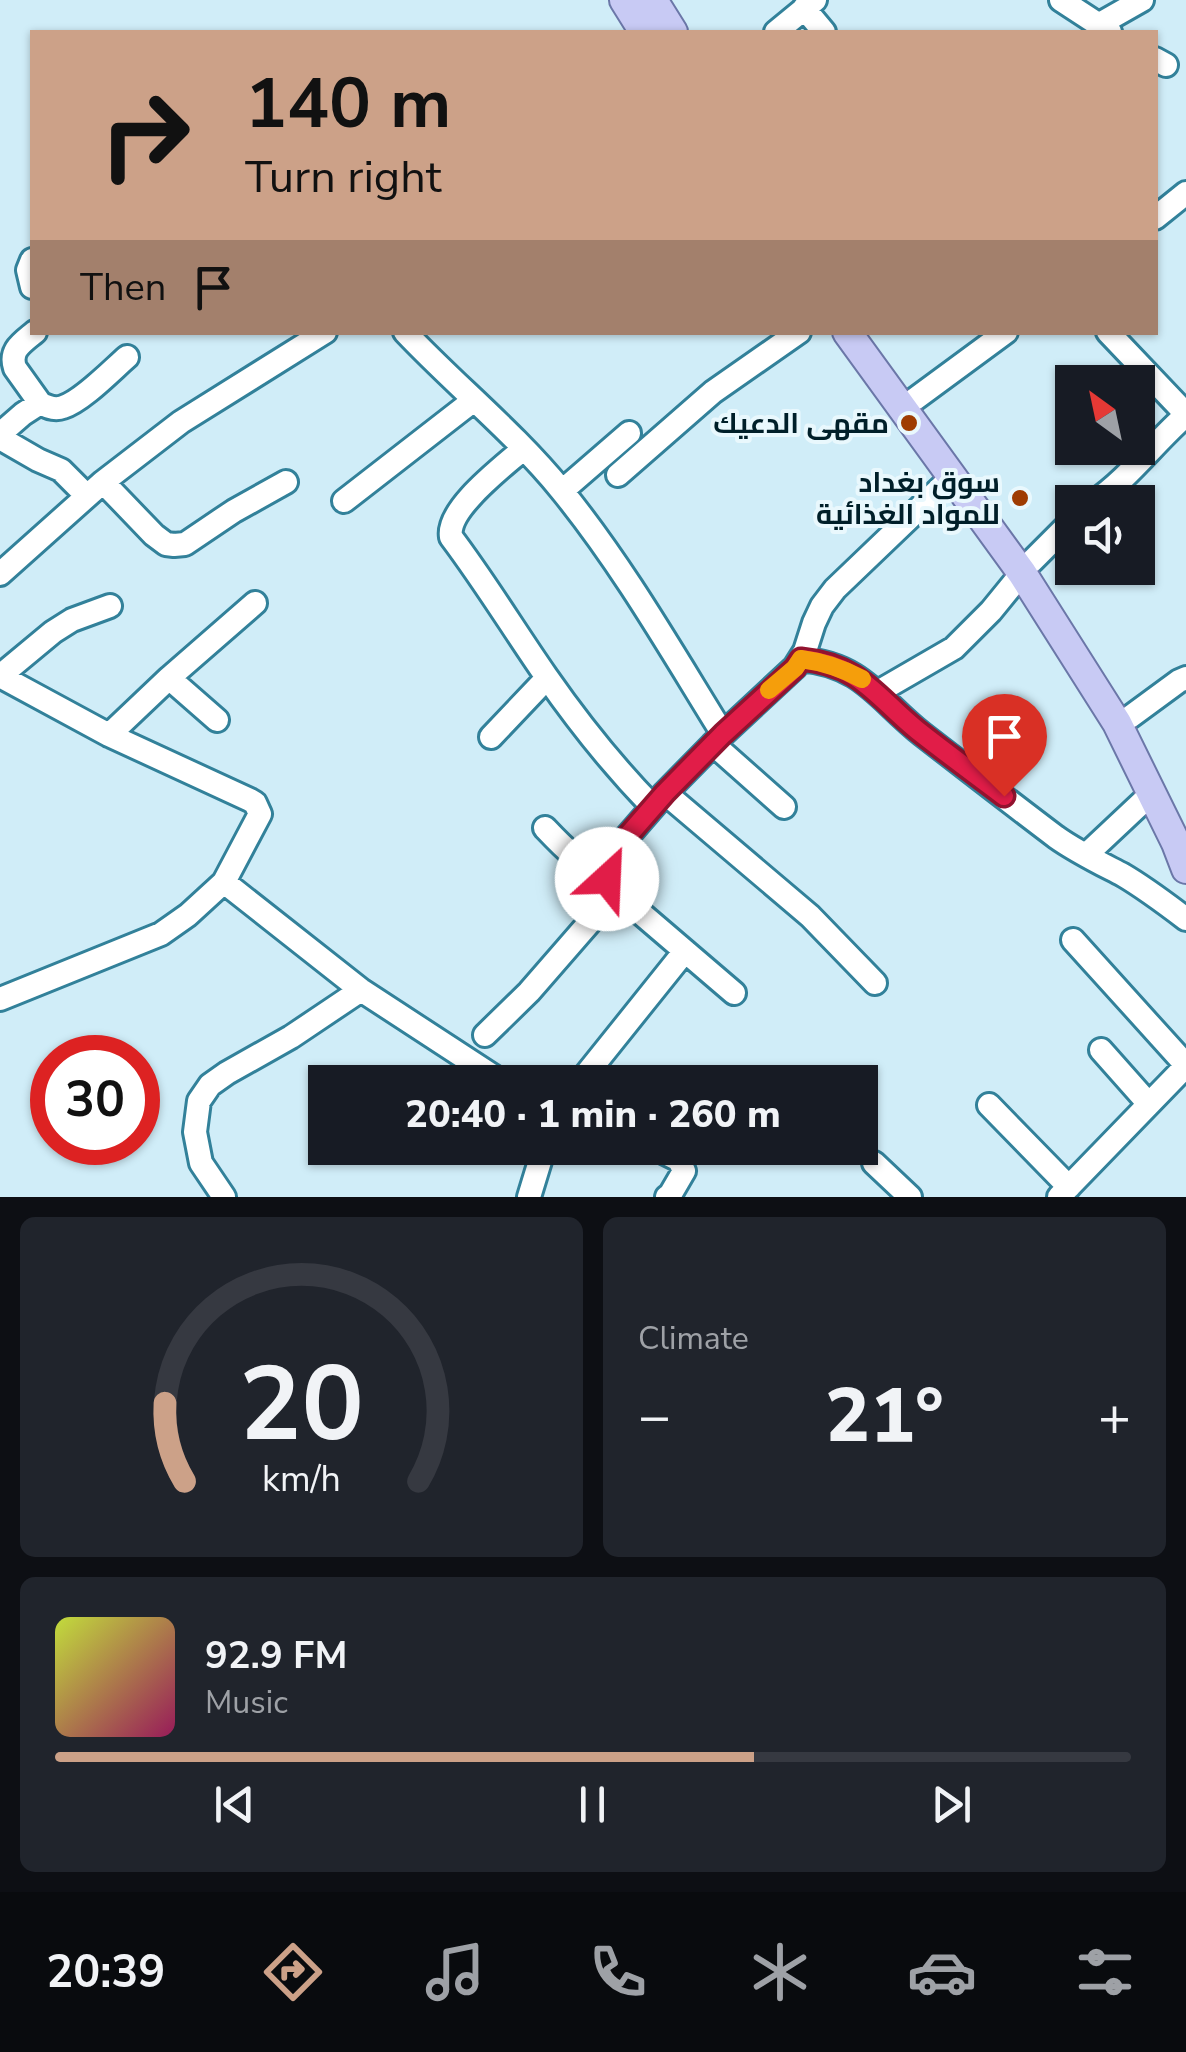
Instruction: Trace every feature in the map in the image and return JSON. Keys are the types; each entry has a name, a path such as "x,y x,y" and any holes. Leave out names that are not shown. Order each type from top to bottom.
{"main road":[{"path":"624,0 643,30"},
{"path":"653,0 673,30"},
{"path":"850,335 952,477 1027,567 1117,723 1186,869"},
{"path":"869,335 1130,717 1168,790 1186,836"}],"street":[{"path":"1061,0 1104,29 1142,0"},
{"path":"778,30 809,4 823,30"},
{"path":"31,335 16,348 12,361 40,403 54,408 63,408 127,357"},
{"path":"408,335 562,491 627,580 718,739 784,807"},
{"path":"618,475 713,392 795,335"},
{"path":"914,398 1002,335"},
{"path":"1111,335 1186,414 1116,485"},
{"path":"0,574 95,489 180,422 311,336"},
{"path":"344,502 474,400"},
{"path":"40,403 0,436 95,489 166,544 185,544 286,482"},
{"path":"562,491 629,434"},
{"path":"523,449 453,517 451,537 547,678 627,780 659,800 810,916 875,983"},
{"path":"485,1035 529,992 610,882 611,855 718,739 795,668 822,606 835,589 952,477"},
{"path":"878,692 954,648 1055,538"},
{"path":"108,735 255,603"},
{"path":"0,999 110,957 161,934 188,915 224,882 260,814 255,803 108,735 0,676 72,620 110,606"},
{"path":"801,659 841,668 878,692 920,732 1060,839 1148,890 1186,919"},
{"path":"169,678 218,720"},
{"path":"491,737 547,678"},
{"path":"1130,717 1186,678"},
{"path":"1086,856 1152,793"},
{"path":"546,828 574,858 610,882 734,993"},
{"path":"224,882 362,990 476,1065"},
{"path":"989,1105 1064,1192 1186,1066 1073,940"},
{"path":"594,1065 685,951"},
{"path":"224,1197 201,1163 195,1132 199,1101 218,1079 362,990"},
{"path":"1101,1050 1148,1104"},
{"path":"539,1165 530,1196 555,1197"},
{"path":"667,1197 684,1172 681,1165"},
{"path":"876,1165 910,1197"}],"slow traffic":[{"path":"769,690 801,659 821,661 862,679"}],"place":[{"name":"مقهى الدعيك","path":"909,423"},
{"name":"سوق بغداد للمواد الغذائية","path":"1020,498"}],"route":[{"path":"607,879 607,860 632,830 801,659 821,661 860,678 920,732 1004,796"}]}
